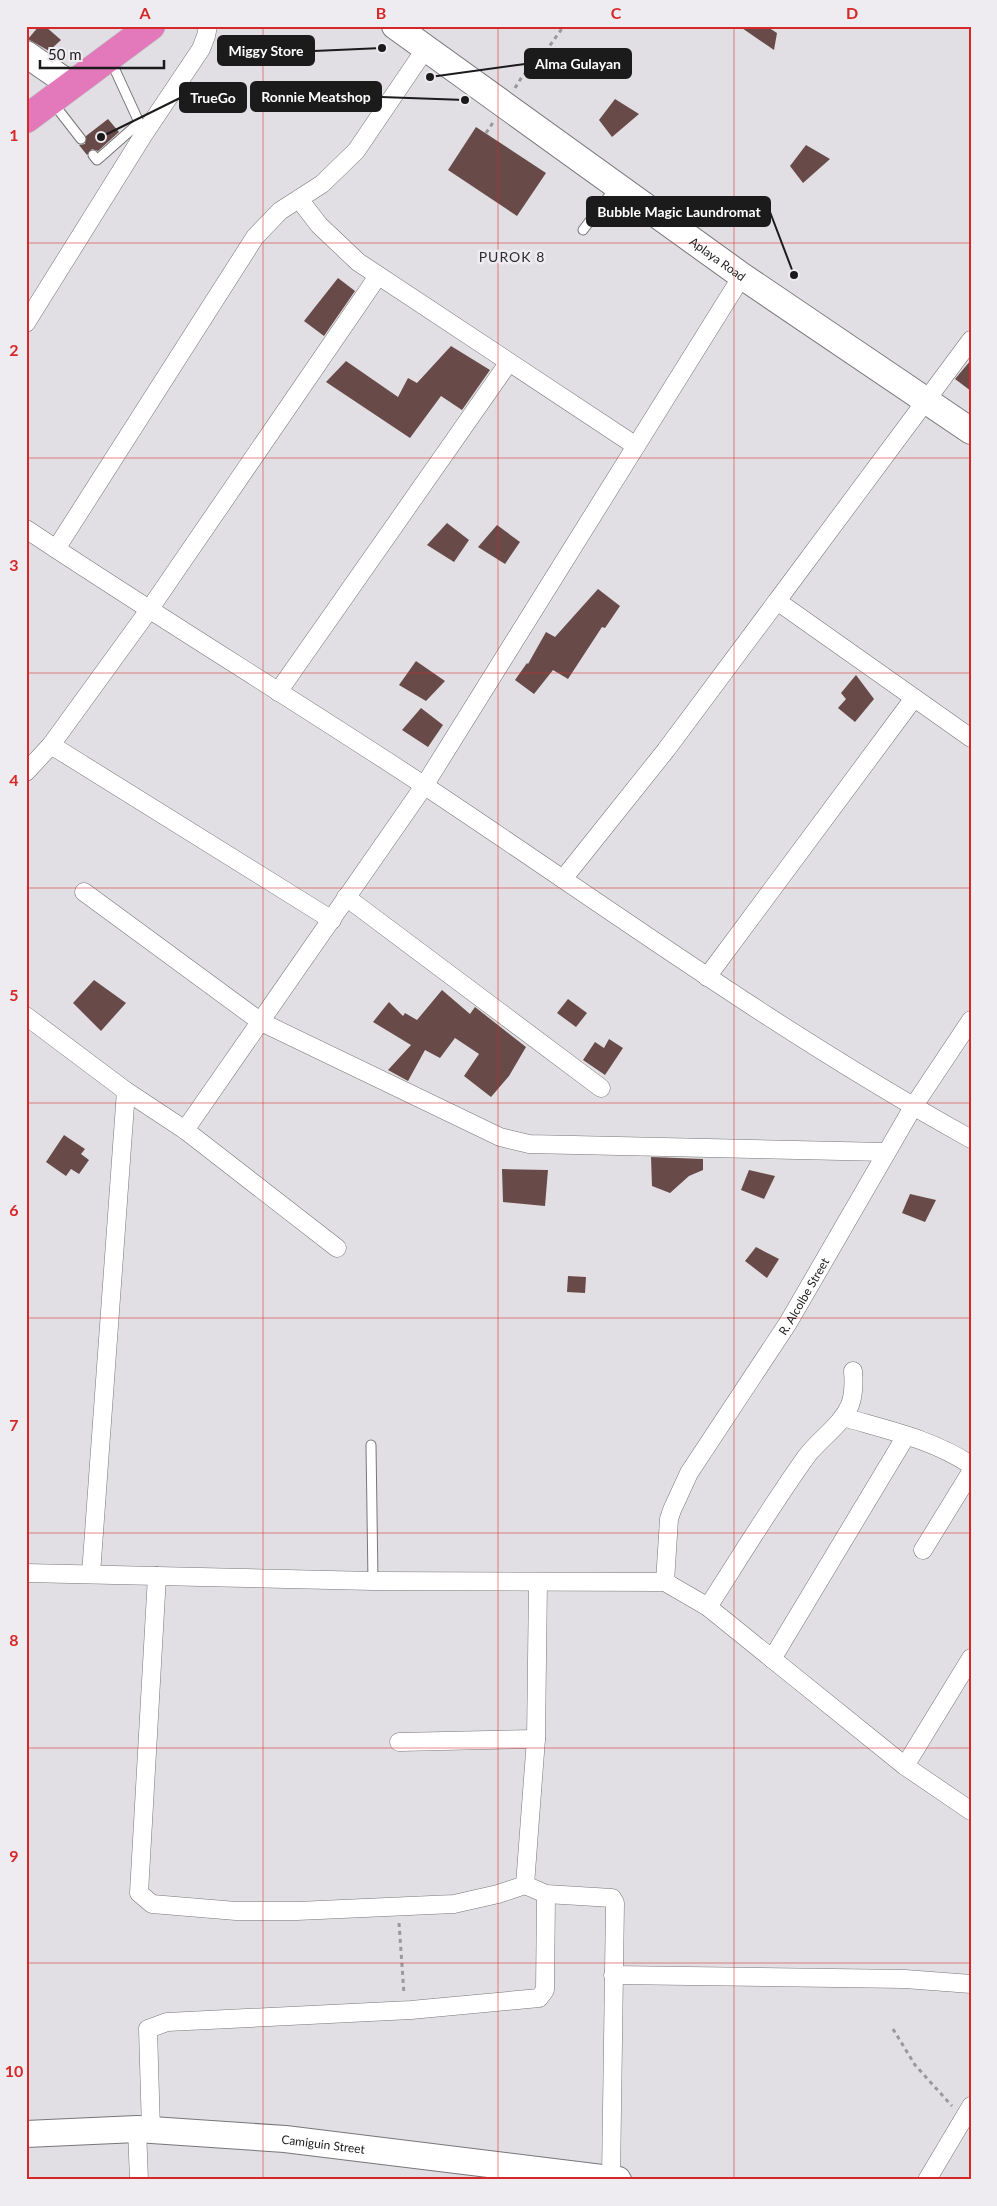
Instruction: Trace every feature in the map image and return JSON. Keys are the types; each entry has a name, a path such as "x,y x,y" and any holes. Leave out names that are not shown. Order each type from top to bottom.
{"highway":[{"path":"26,119 151,26"}],"street":[{"path":"26,323 142,128 200,49 208,26"},
{"name":"Aplaya Road","path":"395,26 742,276 971,432"},
{"path":"56,549 255,237 280,211 322,184 356,150 426,48"},
{"path":"26,54 61,93"},
{"path":"299,199 339,245 358,262 636,446"},
{"path":"26,772 51,745 149,610 378,276"},
{"path":"185,1130 424,786 742,276"},
{"path":"563,879 666,750 924,400 971,340"},
{"path":"278,692 509,362"},
{"path":"26,529 424,786 707,977 913,1107 971,1139"},
{"path":"777,601 971,738"},
{"path":"707,977 914,698"},
{"path":"51,745 332,920"},
{"path":"84,892 261,1022 474,1125 518,1142 529,1144 886,1152"},
{"path":"346,897 601,1088"},
{"path":"26,1016 126,1091 185,1130 337,1248"},
{"name":"R. Alcolbe Street","path":"665,1582 672,1510 690,1473 788,1323 913,1107 971,1020"},
{"path":"91,1574 126,1091"},
{"path":"708,1607 792,1477 815,1446 843,1418 850,1405 854,1390 853,1371"},
{"path":"843,1418 906,1436 951,1452 971,1465"},
{"path":"772,1659 906,1436"},
{"path":"922,1550 971,1472"},
{"path":"26,1573 373,1581 665,1582 708,1607 905,1766 969,1804"},
{"path":"157,1576 140,1893 152,1904 236,1911 297,1911 454,1904 498,1894 525,1885 546,1894 612,1898 615,1903 613,1975 614,2179"},
{"path":"525,1885 536,1739 538,1582"},
{"path":"905,1766 971,1658"},
{"path":"399,1742 536,1739"},
{"path":"139,2180 144,2129 148,2029 167,2022 405,2010 539,1998 545,1990 546,1894"},
{"path":"613,1975 905,1979 971,1984"},
{"path":"927,2180 968,2111"},
{"name":"Camiguin Street","path":"26,2134 144,2129 285,2139 614,2179"}],"lane":[{"path":"94,155 97,160 142,128 109,57"},
{"path":"61,93 81,139"},
{"path":"584,230 617,185"},
{"path":"371,1445 373,1581"}],"path":[{"path":"505,104 523,75 534,68 564,27"},
{"path":"398,1906 405,2010"},
{"path":"893,2029 915,2065 948,2103 968,2111"}],"building":[{"path":"39,26 45,26 61,40 49,51 28,39"},
{"path":"739,26 766,26 777,33 774,50"},
{"path":"615,99 639,114 612,137 599,120"},
{"path":"108,119 119,132 98,151 92,149 87,155 79,145 85,144 86,136"},
{"path":"476,127 546,173 517,216 448,170"},
{"path":"806,145 830,159 803,183 790,166"},
{"path":"338,278 355,291 324,336 304,321"},
{"path":"451,346 490,370 462,410 441,396 410,438 326,382 346,361 398,397 408,378 417,383"},
{"path":"971,360 971,391 955,379"},
{"path":"447,523 469,540 454,562 427,545"},
{"path":"497,525 520,542 505,564 478,547"},
{"path":"598,589 620,606 605,628 602,627 568,679 553,670 534,694 515,680 528,664 546,632 555,637"},
{"path":"416,661 445,681 426,701 399,685"},
{"path":"856,675 874,699 855,722 838,708 846,699 841,693"},
{"path":"421,708 443,725 428,747 402,730"},
{"path":"94,980 126,1003 101,1031 73,1003"},
{"path":"442,990 470,1014 475,1007 526,1047 509,1076 491,1097 464,1076 479,1054 455,1038 440,1058 425,1050 408,1081 388,1070 411,1045 373,1022 389,1002 403,1016 405,1013 417,1020"},
{"path":"568,999 587,1013 576,1027 557,1013"},
{"path":"609,1039 623,1048 605,1075 583,1060 595,1042 604,1048"},
{"path":"64,1135 85,1149 81,1154 89,1160 79,1174 71,1169 66,1176 46,1162"},
{"path":"651,1157 703,1159 703,1170 689,1176 670,1193 652,1186"},
{"path":"502,1169 548,1170 545,1206 503,1202"},
{"path":"749,1170 775,1176 764,1199 741,1190"},
{"path":"910,1194 936,1200 925,1222 902,1213"},
{"path":"756,1247 779,1259 767,1278 745,1261"},
{"path":"568,1276 586,1277 585,1293 567,1292"}],"place":[{"name":"Miggy Store","path":"382,48"},
{"name":"Alma Gulayan","path":"430,77"},
{"name":"Ronnie Meatshop","path":"465,100"},
{"name":"TrueGo","path":"101,137"},
{"name":"Bubble Magic Laundromat","path":"794,275"}],"district":[{"name":"PUROK 8","path":"512,256"}]}
